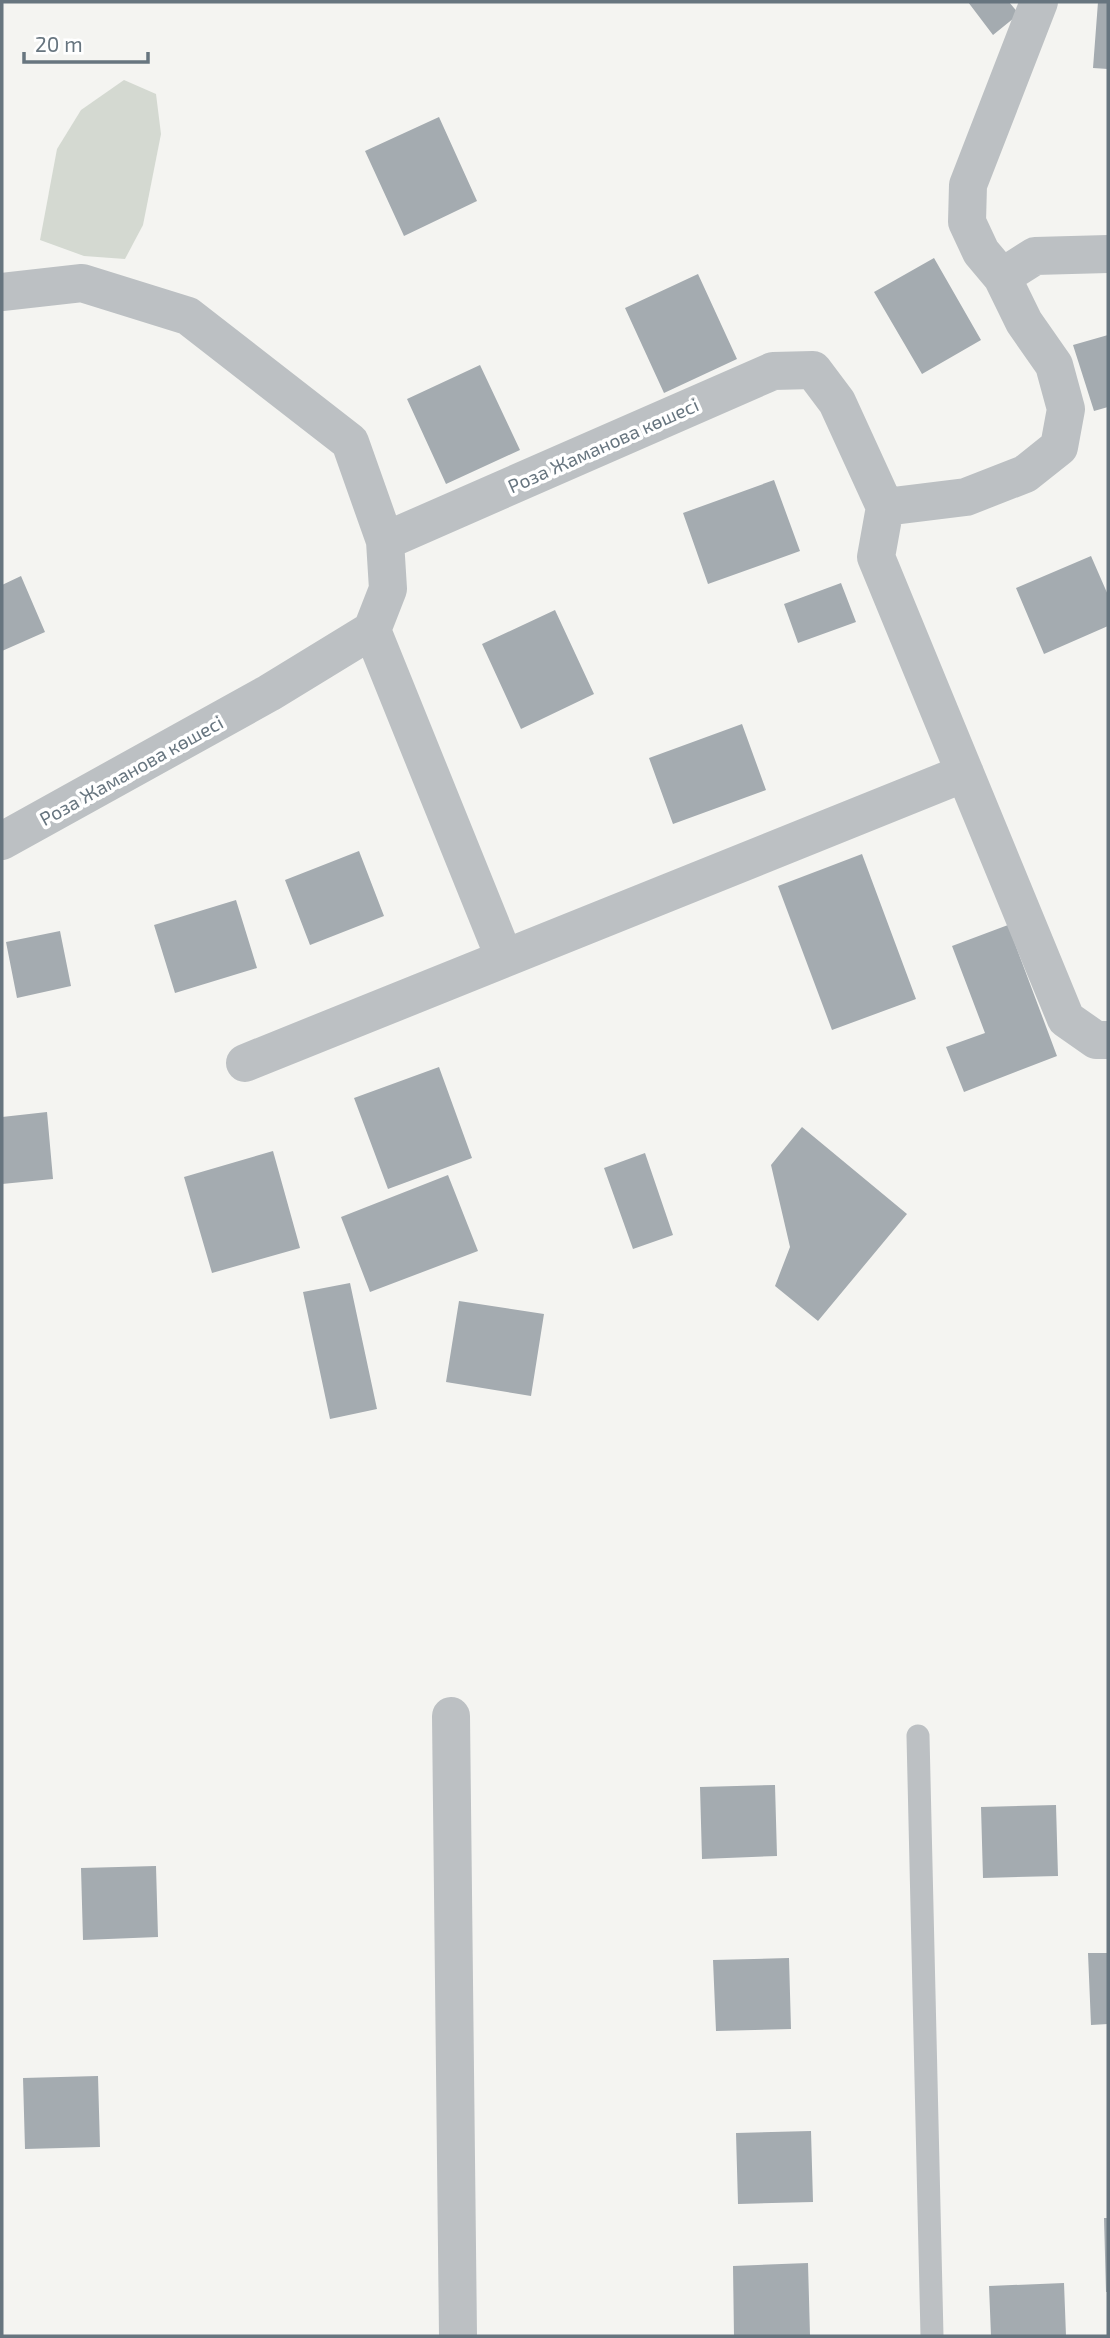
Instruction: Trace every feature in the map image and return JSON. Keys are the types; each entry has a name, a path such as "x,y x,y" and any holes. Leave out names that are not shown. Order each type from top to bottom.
{"street":[{"path":"1039,2 968,185 967,222 981,252 1002,277 1024,322 1054,365 1066,409 1059,447 1025,474 966,497 884,507 876,557 1066,1019 1097,1040 1108,1040"},
{"path":"1002,277 1035,256 1108,254"},
{"path":"2,292 82,283 188,316 350,442 385,541 388,589 372,630 504,957"},
{"name":"Роза Жаманова көшесі","path":"385,541 773,371 813,370 837,402 884,507"},
{"name":"Роза Жаманова көшесі","path":"2,841 270,692 372,630"},
{"path":"245,1063 965,773"},
{"path":"451,1716 458,2336"}],"lane":[{"path":"918,1736 932,2336"}],"shaded area":[{"path":"124,80 156,94 161,134 143,225 125,259 84,256 40,240 57,149 81,110"}],"building":[{"path":"968,2 1009,2 1019,14 993,35"},
{"path":"1098,2 1108,2 1108,69 1093,68"},
{"path":"439,117 477,201 404,236 365,151"},
{"path":"934,258 981,340 922,374 874,292"},
{"path":"698,274 737,359 664,393 625,308"},
{"path":"1108,335 1108,407 1094,411 1073,345"},
{"path":"480,365 520,450 446,484 407,399"},
{"path":"774,480 800,551 708,584 683,513"},
{"path":"1091,556 1108,595 1108,626 1044,654 1016,588"},
{"path":"21,576 45,632 2,651 2,585"},
{"path":"841,583 856,622 798,643 784,604"},
{"path":"555,610 594,694 521,729 482,644"},
{"path":"742,724 766,790 673,824 649,758"},
{"path":"359,851 384,916 310,945 285,880"},
{"path":"862,854 916,999 832,1030 778,886"},
{"path":"236,900 257,968 175,993 154,925"},
{"path":"1008,925 1057,1056 964,1092 946,1047 985,1033 952,946"},
{"path":"60,931 71,986 17,998 6,942"},
{"path":"439,1067 472,1158 388,1189 354,1098"},
{"path":"47,1112 53,1179 2,1184 2,1117"},
{"path":"802,1127 907,1214 818,1321 775,1286 790,1247 771,1165"},
{"path":"273,1151 300,1248 212,1273 184,1177"},
{"path":"645,1153 673,1235 633,1249 604,1168"},
{"path":"448,1175 478,1251 370,1292 341,1217"},
{"path":"350,1283 377,1409 330,1419 303,1292"},
{"path":"459,1301 544,1314 531,1396 446,1382"},
{"path":"775,1785 777,1856 702,1859 700,1787"},
{"path":"1056,1805 1058,1876 983,1878 981,1807"},
{"path":"156,1866 158,1937 83,1940 81,1868"},
{"path":"1088,1953 1108,1953 1108,2024 1091,2025"},
{"path":"789,1958 791,2029 716,2031 713,1960"},
{"path":"98,2076 100,2147 25,2149 23,2078"},
{"path":"811,2131 813,2202 738,2204 736,2133"},
{"path":"1104,2218 1108,2218 1108,2292 1106,2292"},
{"path":"808,2263 810,2335 734,2336 733,2266"},
{"path":"1064,2283 1066,2336 991,2336 989,2286"}]}
